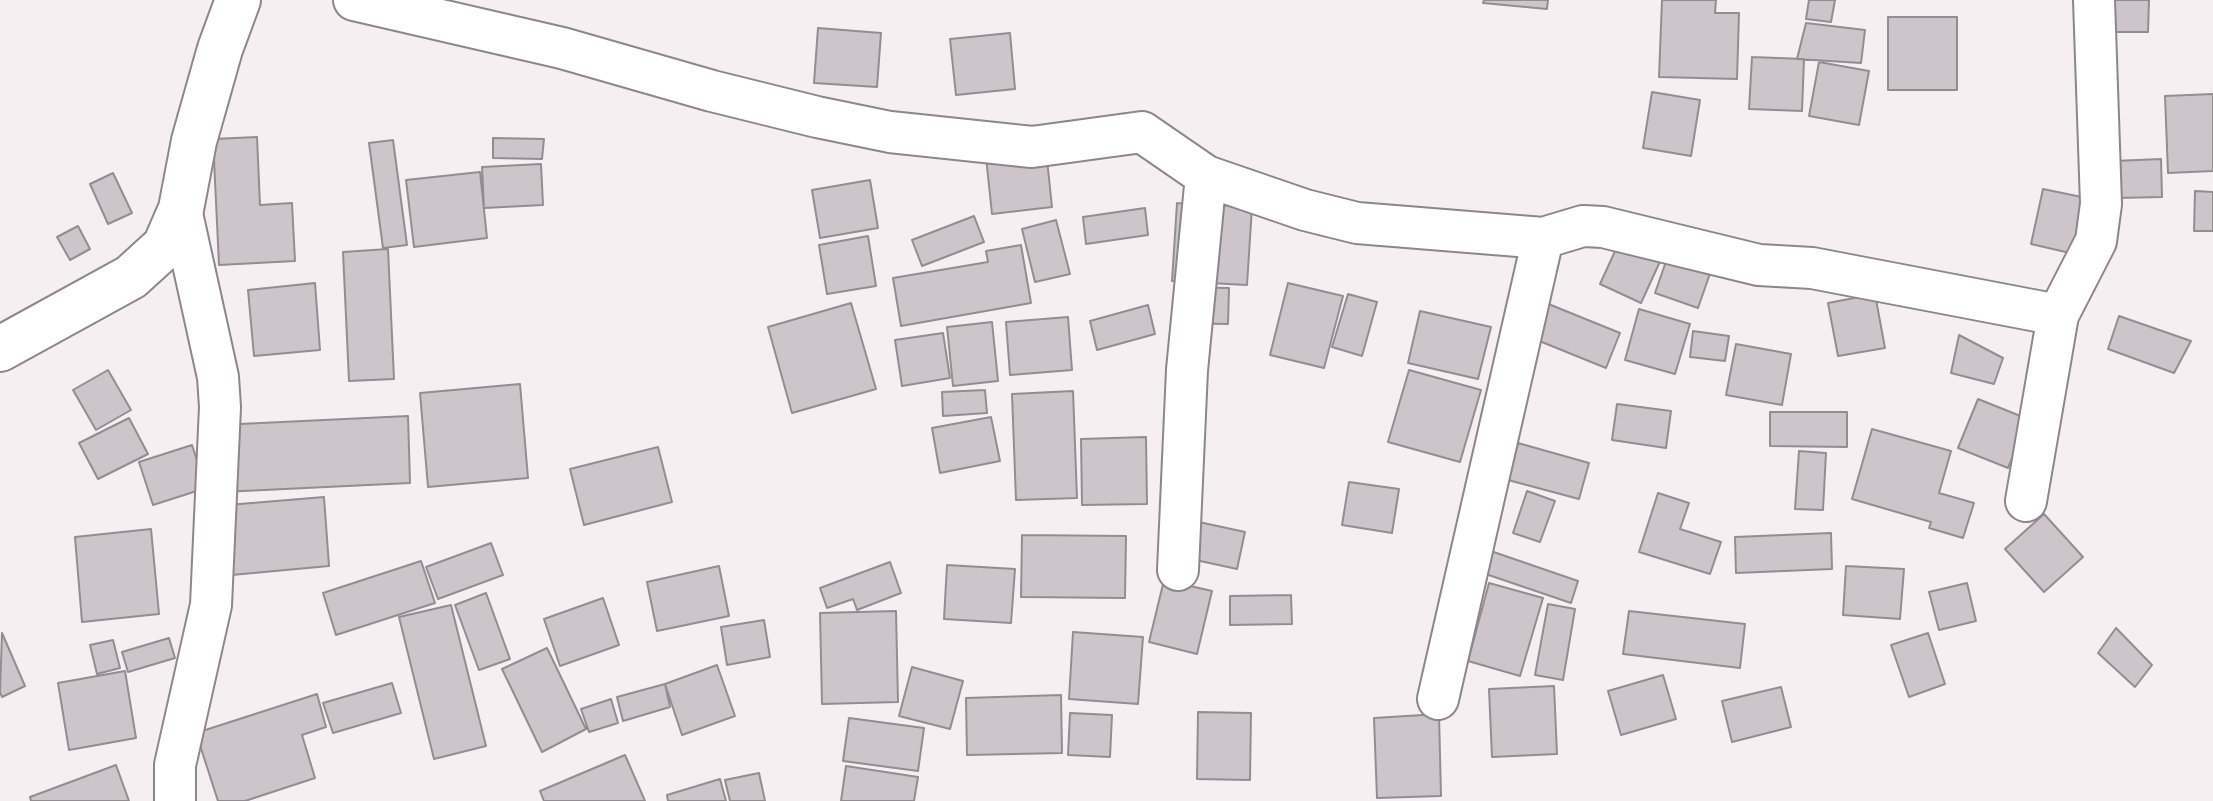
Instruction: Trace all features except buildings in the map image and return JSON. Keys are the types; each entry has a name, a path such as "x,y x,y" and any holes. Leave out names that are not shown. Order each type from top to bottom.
{"street":[{"path":"0,349 131,277 165,246 181,209 194,141 220,49 238,0"},
{"path":"354,0 562,48 817,117 890,132 1032,147 1142,132 1206,176 1305,210 1357,223 1543,238 1583,226 1603,227 1759,265 1812,268 2058,315"},
{"path":"2026,501 2058,315 2096,241 2101,204 2094,0"},
{"path":"1178,570 1187,370 1206,176"},
{"path":"175,801 175,765 211,605 220,407 218,377 181,209"},
{"path":"1438,699 1543,238"}]}
